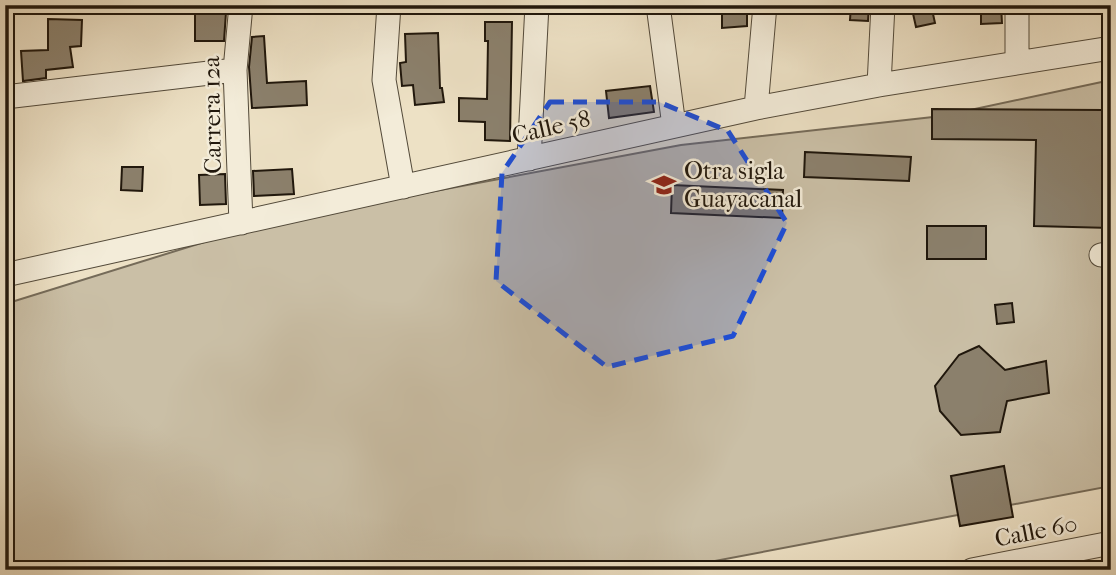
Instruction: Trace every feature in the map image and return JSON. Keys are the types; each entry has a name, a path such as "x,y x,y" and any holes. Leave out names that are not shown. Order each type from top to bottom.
{"street":[{"name":"Carrera 12a","path":"241,5 235,71 241,223"},
{"path":"389,5 384,80 404,187"},
{"path":"529,159 537,5"},
{"path":"658,5 674,126"},
{"path":"756,108 765,5"},
{"path":"879,85 883,5"},
{"path":"1017,5 1017,62"},
{"name":"Calle 58","path":"5,275 756,108 879,85 1111,48"},
{"path":"5,97 235,71"},
{"name":"Calle 60","path":"972,570 1111,543"}],"highlighted area":[{"path":"550,102 659,102 728,131 787,223 733,336 607,367 496,281 502,173"}],"shaded area":[{"path":"1111,80 1111,486 667,570 5,570 5,304 269,222 681,145 942,116"}],"building":[{"path":"851,5 869,5 868,21 850,20"},
{"path":"931,5 935,23 916,27 912,9"},
{"path":"1001,5 1002,23 981,24 981,6"},
{"path":"747,9 747,26 722,28 722,11"},
{"path":"195,12 226,12 224,41 195,41"},
{"path":"48,19 82,20 81,46 70,47 73,67 46,70 46,78 23,81 21,51 48,50"},
{"path":"485,22 512,22 510,141 485,140 485,122 459,121 459,98 487,99 488,41 485,41"},
{"path":"438,33 440,88 444,102 415,105 413,85 402,86 400,63 406,62 405,34"},
{"path":"264,36 267,83 306,81 307,105 252,108 249,67 252,37"},
{"path":"650,86 654,112 609,118 606,91"},
{"path":"932,109 1103,110 1102,165 1111,166 1111,228 1034,226 1036,140 932,139"},
{"path":"805,152 911,157 909,181 804,177"},
{"path":"122,167 143,167 142,191 121,190"},
{"path":"292,169 294,194 254,196 253,171"},
{"path":"225,174 226,204 200,205 199,175"},
{"path":"672,185 783,190 782,218 671,213"},
{"path":"927,226 986,226 986,259 927,259"},
{"path":"1012,303 1014,322 997,324 995,305"},
{"path":"979,346 1005,370 1046,361 1049,393 1007,401 1000,432 961,435 940,411 935,386 959,355"},
{"path":"1004,466 1013,517 960,526 951,476"}],"place":[{"name":"Otra sigla Guayacanal","path":"664,185"}]}
